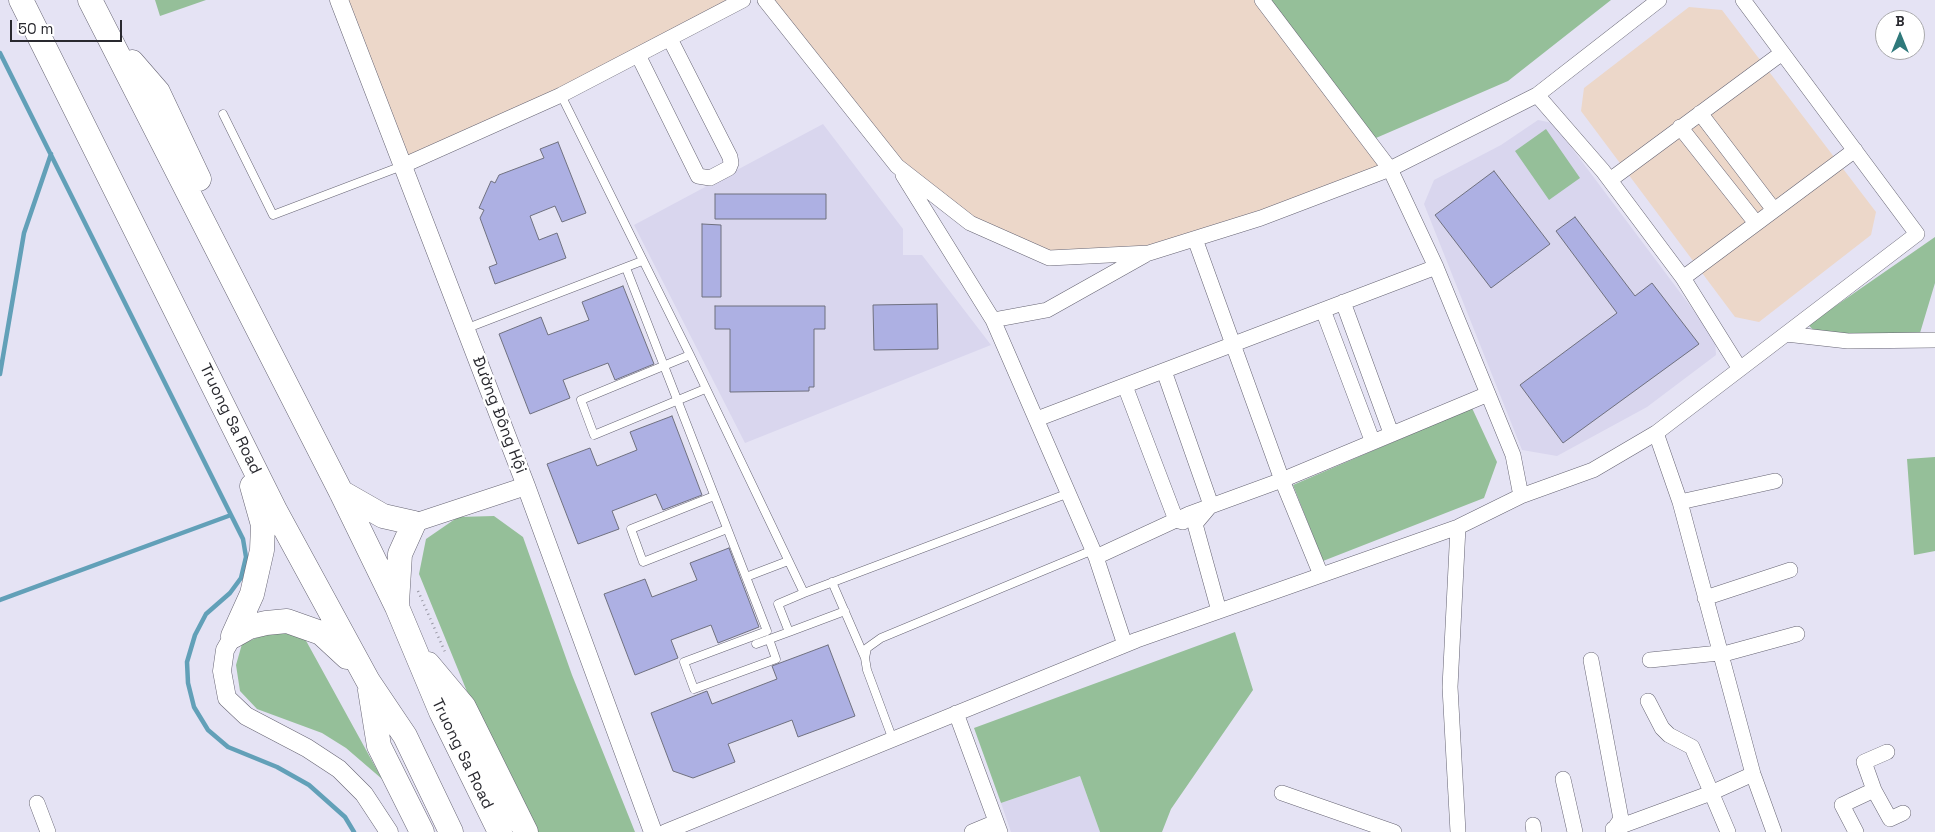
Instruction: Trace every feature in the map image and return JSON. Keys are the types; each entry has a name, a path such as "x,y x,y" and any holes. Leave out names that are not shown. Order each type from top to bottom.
{"highway":[{"name":"Truong Sa Road","path":"21,0 276,512 368,681 404,736 451,832"},
{"name":"Truong Sa Road","path":"90,0 107,32 158,92 285,349 283,378 397,607 410,642 441,712 500,832"},
{"path":"233,636 252,594 262,542 262,525 237,434"},
{"path":"341,492 383,516 414,523 400,554 397,607"},
{"path":"233,636 249,627 287,621 321,632 331,640 368,681 379,746 422,832"},
{"path":"410,642 464,707 526,832"}],"street":[{"name":"Đường Đông Hội","path":"339,0 526,486 653,832"},
{"path":"402,166 560,95 743,0"},
{"path":"764,0 897,166 993,320 1094,554 1125,645"},
{"path":"1262,0 1390,169 1436,266 1513,455 1521,496"},
{"path":"993,320 1046,310 1149,253 1261,218 1390,169 1537,95 1659,0"},
{"path":"666,832 893,740 956,712 1125,645 1458,527 1521,496 1593,470 1656,433 1917,234 1743,0"},
{"path":"638,55 698,176 710,178 729,168 731,163 730,157 670,39"},
{"path":"1610,180 1782,53"},
{"path":"1537,95 1610,180 1683,278 1740,369"},
{"path":"1700,113 1774,210"},
{"path":"1680,127 1756,223"},
{"path":"1683,278 1855,150"},
{"path":"897,166 970,223 1049,258 1149,253"},
{"path":"1195,239 1282,480 1321,575"},
{"path":"1037,419 1436,266"},
{"path":"1343,302 1391,433"},
{"path":"1323,310 1372,440"},
{"path":"1786,334 1813,339 1848,341 1935,340"},
{"path":"1164,371 1211,505"},
{"path":"1125,386 1176,520"},
{"path":"1094,554 1211,505 1282,480 1372,440 1488,394"},
{"path":"1656,433 1680,502 1753,774 1774,832"},
{"path":"1680,502 1775,481"},
{"path":"414,523 526,486"},
{"path":"1195,524 1211,505"},
{"path":"1176,520 1195,524"},
{"path":"1195,524 1219,611"},
{"path":"1458,527 1450,687 1458,832"},
{"path":"1705,598 1790,570"},
{"path":"1650,660 1720,654 1797,634"},
{"path":"233,636 225,650 222,671 227,698 246,716 307,748 339,769 364,794 389,832"},
{"path":"1591,660 1621,819 1612,831"},
{"path":"1648,701 1662,728 1670,735 1692,747 1728,832"},
{"path":"956,712 998,827 972,832"},
{"path":"1887,752 1864,762 1874,790 1890,819 1903,813"},
{"path":"1612,831 1711,793 1753,774"},
{"path":"1563,779 1575,832"},
{"path":"1856,832 1842,805 1874,790"},
{"path":"1282,792 1394,832"},
{"path":"37,804 48,832"}],"lane":[{"path":"560,95 690,356 804,593"},
{"path":"223,114 274,215 402,166"},
{"path":"465,329 642,261"},
{"path":"626,268 676,402 767,631 684,662 694,689 776,659 769,640"},
{"path":"690,356 581,400 594,435 676,402 705,388"},
{"path":"789,632 778,604 1069,493"},
{"path":"714,496 631,529 643,562 727,529"},
{"path":"865,658 867,648 880,638 1094,554"},
{"path":"746,577 788,561"},
{"path":"832,582 865,658 872,687 893,740"},
{"path":"756,644 845,611"}],"shaded area":[{"path":"339,0 742,0 402,166"},
{"path":"765,0 1262,0 1390,169 1149,253 1049,258 970,223 897,166"},
{"path":"1689,7 1722,10 1876,212 1871,235 1759,322 1735,317 1581,111 1584,88"},
{"path":"1538,120 1553,123 1715,339 1716,355 1647,407 1557,456 1522,450 1424,204 1434,180 1501,145"},
{"path":"823,124 903,229 903,255 922,255 991,345 745,443 634,225"},
{"path":"1080,776 1100,832 1011,832 1001,803"}],"green space":[{"path":"155,0 206,0 160,16"},
{"path":"1262,0 1611,0 1508,81 1369,141"},
{"path":"1546,129 1580,178 1549,200 1515,151"},
{"path":"1935,237 1935,283 1920,333 1843,335 1816,332 1808,325"},
{"path":"1472,408 1497,462 1484,498 1323,561 1293,485"},
{"path":"1935,457 1935,551 1914,555 1907,459"},
{"path":"494,516 523,537 572,675 635,832 537,832 468,694 419,574 426,539 458,517"},
{"path":"273,631 304,637 382,779 346,748 322,733 257,709 240,691 236,665 242,644"},
{"path":"1235,632 1253,690 1171,809 1162,832 1100,832 1080,776 1001,803 974,728"}],"building":[{"path":"558,142 586,213 562,222 555,206 530,216 539,240 557,233 566,258 495,284 489,267 497,264 480,218 484,210 479,208 491,181 495,183 499,175 544,158 540,149"},
{"path":"1494,171 1550,244 1491,288 1435,215"},
{"path":"715,194 826,194 826,219 715,219"},
{"path":"1575,217 1635,296 1652,283 1699,344 1563,443 1520,385 1617,313 1556,231"},
{"path":"702,224 721,225 721,297 702,297"},
{"path":"623,286 654,364 615,380 608,363 563,380 570,398 530,414 499,334 541,317 548,335 589,320 582,302"},
{"path":"937,304 938,349 874,350 873,305"},
{"path":"715,306 825,306 825,329 814,329 814,387 809,387 809,391 730,392 730,329 715,329"},
{"path":"672,416 702,495 663,510 656,494 612,511 619,529 578,544 547,464 590,448 597,466 637,450 630,432"},
{"path":"729,548 759,627 718,643 711,625 671,640 678,658 635,675 604,594 645,579 652,597 697,580 690,563"},
{"path":"828,645 855,716 798,737 792,720 728,744 735,762 693,778 673,771 651,713 707,691 712,704 777,679 772,666"}],"waterway":[{"path":"0,53 243,539 246,557 241,578 230,593 206,614 195,635 187,662 188,683 194,707 208,730 228,747 277,767 309,785 345,817 354,832"},
{"path":"0,374 24,233 51,154"},
{"path":"0,600 231,515"}]}
